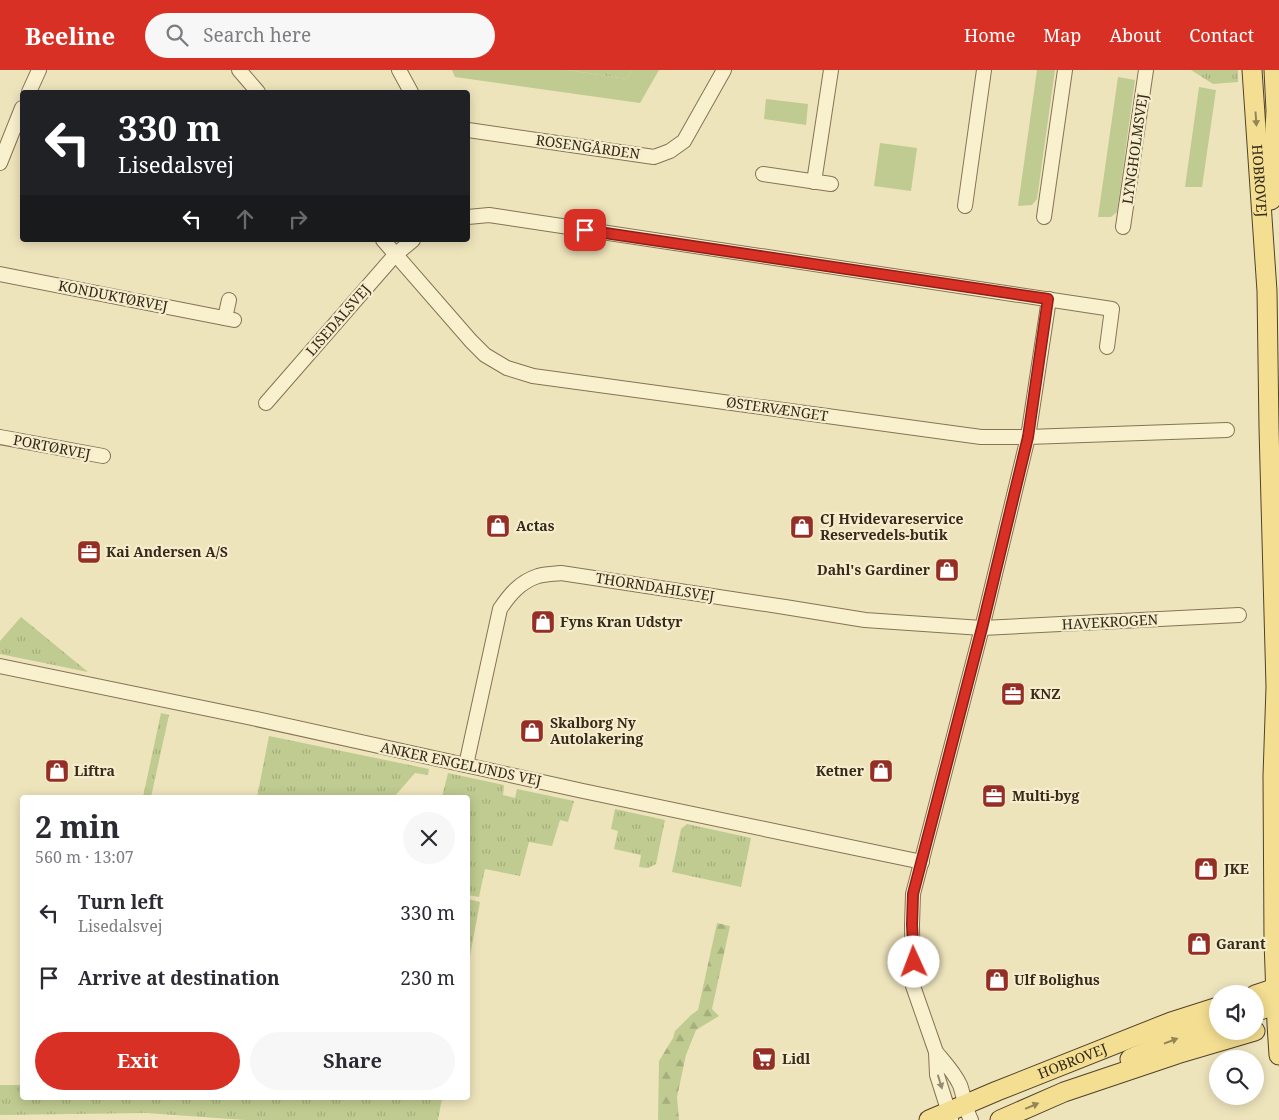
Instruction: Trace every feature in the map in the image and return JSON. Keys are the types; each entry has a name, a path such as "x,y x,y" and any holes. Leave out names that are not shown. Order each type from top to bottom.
{"main road":[{"name":"HOBROVEJ","path":"1252,70 1267,291 1269,418 1276,589 1273,858 1279,1055"},
{"name":"HOBROVEJ","path":"1267,291 1276,111 1274,70"},
{"name":"HOBROVEJ","path":"1276,687 1279,718"},
{"path":"1273,858 1279,905"},
{"path":"1264,999 1278,1006"},
{"name":"HOBROVEJ","path":"1264,1021 1278,1006"},
{"path":"1264,1010 1278,1006"},
{"name":"HOBROVEJ","path":"929,1120 961,1116 997,1091 1170,1022 1209,1010"},
{"path":"1064,1092 1146,1051 1209,1027"},
{"name":"HOBROVEJ","path":"1000,1120 1064,1092 1225,1040"}],"street":[{"path":"30,90 39,70"},
{"path":"239,70 256,90"},
{"path":"399,70 410,90"},
{"name":"ROSENGÅRDEN","path":"470,130 654,156 670,151 684,141 724,70"},
{"path":"814,182 831,70"},
{"path":"965,206 984,70"},
{"path":"1044,217 1065,70"},
{"name":"LYNGHOLMSVEJ","path":"1123,227 1146,70"},
{"path":"0,163 20,113"},
{"path":"763,174 831,184"},
{"path":"470,216 489,215 1112,309 1107,347"},
{"name":"ØSTERVÆNGET","path":"385,242 485,355 507,368 533,376 981,437 1227,430"},
{"name":"LISEDALSVEJ","path":"266,403 395,255 411,242"},
{"name":"KONDUKTØRVEJ","path":"0,274 230,319 229,300"},
{"path":"961,1116 960,1086 953,1071 936,1052 914,986 913,894 982,628 1028,437 1048,299"},
{"name":"PORTØRVEJ","path":"0,437 103,456"},
{"name":"THORNDAHLSVEJ","path":"466,765 500,609 510,594 526,582 539,576 562,573 865,620 982,628"},
{"name":"HAVEKROGEN","path":"982,628 1239,615"},
{"name":"ANKER ENGELUNDS VEJ","path":"0,666 922,862"}],"green space":[{"path":"452,70 567,70 627,79 632,70 659,70 640,103 455,77"},
{"path":"567,70 632,70 627,79"},
{"path":"1037,70 1055,70 1037,199 1032,205 1018,206"},
{"path":"1191,70 1238,70 1238,82 1213,84"},
{"path":"1118,77 1135,80 1117,212 1111,217 1098,217"},
{"path":"1199,87 1216,90 1202,187 1185,187"},
{"path":"766,99 808,104 806,125 764,119"},
{"path":"880,143 917,148 911,191 874,186"},
{"path":"21,617 88,672 0,654 0,641"},
{"path":"161,713 169,715 151,795 143,795"},
{"path":"269,736 429,769 428,775 415,773 396,795 257,795"},
{"path":"448,773 504,785 503,795 515,798 517,789 574,801 568,822 560,820 552,846 529,842 520,876 485,869 479,897 470,895 470,795 442,795"},
{"path":"615,809 665,820 656,864 648,868 639,867 641,855 614,849 618,831 611,829"},
{"path":"687,824 751,838 741,887 672,872 681,829"},
{"path":"470,900 480,902 470,956"},
{"path":"717,923 730,926 712,1009 719,1016 696,1030 686,1055 677,1097 679,1120 658,1120 659,1061 673,1038 675,1031 698,1010"},
{"path":"0,1085 20,1085 20,1100 442,1100 438,1120 245,1120 146,1113 0,1115"}],"place":[{"name":"Actas","path":"498,526"},
{"name":"CJ Hvidevareservice Reservedels-butik","path":"802,527"},
{"name":"Kai Andersen A/S","path":"89,552"},
{"name":"Dahl's Gardiner","path":"947,570"},
{"name":"Fyns Kran Udstyr","path":"543,622"},
{"name":"KNZ","path":"1013,694"},
{"name":"Skalborg Ny Autolakering","path":"532,731"},
{"name":"Liftra","path":"57,771"},
{"name":"Ketner","path":"881,771"},
{"name":"Multi-byg","path":"994,796"},
{"name":"JKE","path":"1206,869"},
{"name":"Garant","path":"1199,944"},
{"name":"Ulf Bolighus","path":"997,980"},
{"name":"Lidl","path":"764,1059"}],"route":[{"path":"585,230 1048,299 1028,437 982,628 913,894 914,962"}]}
